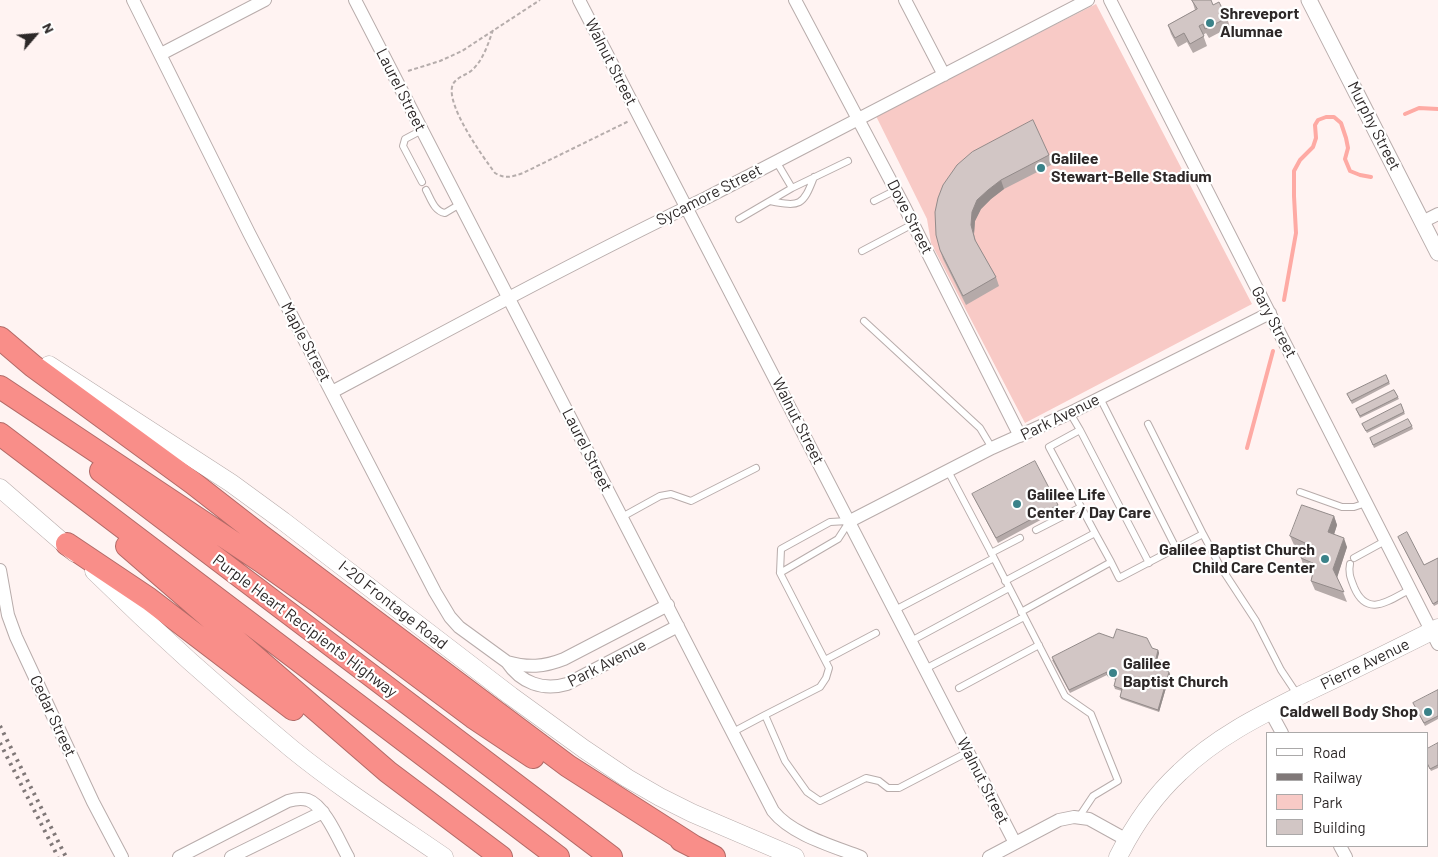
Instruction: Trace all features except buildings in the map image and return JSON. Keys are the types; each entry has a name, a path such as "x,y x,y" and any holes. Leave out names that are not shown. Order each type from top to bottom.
{"highway":[{"path":"0,338 33,366 193,483 568,766 693,846"},
{"path":"0,387 261,561 473,717 583,790 642,822 714,857"},
{"name":"Purple Heart Recipients Highway","path":"0,393 216,560 611,857"},
{"path":"0,434 273,674 388,772"},
{"name":"Purple Heart Recipients Highway","path":"0,434 558,857"},
{"path":"67,544 149,599 252,679 388,772 501,857"}],"main road":[{"name":"I-20 Frontage Road","path":"0,338 20,347 231,483 291,526 511,696 627,778 692,813 796,857"},
{"path":"0,488 67,544 184,655 293,749 386,818 444,857"},
{"name":"Pierre Avenue","path":"1118,857 1127,840 1160,793 1181,771 1232,732 1299,697 1436,634"}],"street":[{"name":"Maple Street","path":"133,0 254,241 435,592 450,617 459,627 507,662"},
{"path":"161,54 265,0"},
{"name":"Laurel Street","path":"355,0 773,811 781,820 796,830 861,857"},
{"name":"Walnut Street","path":"579,0 1015,843"},
{"name":"Dove Street","path":"795,0 896,190 1020,436"},
{"path":"905,0 944,75"},
{"name":"Sycamore Street","path":"332,392 508,298 1088,0"},
{"name":"Gary Street","path":"1110,0 1410,590 1436,634"},
{"name":"Murphy Street","path":"1309,0 1438,253"},
{"path":"1422,222 1438,214"},
{"name":"Park Avenue","path":"850,521 992,448 1070,413 1270,313"},
{"name":"Cedar Street","path":"0,570 8,615 16,637 93,802 122,857"},
{"name":"Park Avenue","path":"507,662 528,667 550,665 668,606"},
{"name":"Park Avenue","path":"507,662 512,670 526,681 542,686 559,686 567,684 678,626"},
{"path":"1270,711 1281,732"},
{"path":"179,857 288,801 298,798 308,800 317,805 323,812 348,857"},
{"path":"231,857 323,812"},
{"path":"989,857 1059,820 1079,817 1089,819 1127,840"}],"lane":[{"path":"422,130 405,139 404,146 422,182"},
{"path":"776,161 792,188"},
{"path":"739,219 792,188 848,161"},
{"path":"770,201 791,205 800,202 807,194 814,177"},
{"path":"426,190 435,208 440,212 445,213 460,204"},
{"path":"874,201 896,190"},
{"path":"862,251 913,224"},
{"path":"864,321 980,428 992,448"},
{"path":"1100,398 1176,548"},
{"path":"1070,413 1149,563"},
{"path":"1148,424 1220,566 1256,621 1281,670 1299,697"},
{"path":"1080,430 1049,447 1119,578 1203,534"},
{"path":"622,517 670,494 680,496 691,502 756,468"},
{"path":"948,470 1065,696 1091,714 1118,780 1093,796 1079,817"},
{"path":"1300,492 1342,508 1366,503"},
{"path":"1036,530 1081,507"},
{"name":"Park Avenue","path":"780,573 780,550 830,522 850,521"},
{"name":"Park Avenue","path":"780,573 838,539 850,521"},
{"path":"1005,580 1095,533"},
{"path":"895,610 1020,538"},
{"path":"1354,558 1385,541"},
{"path":"925,669 1111,562"},
{"path":"1350,564 1348,570 1356,591 1368,605 1383,604 1410,590"},
{"path":"733,732 820,687 826,678 828,668 825,660 780,573"},
{"path":"911,641 1009,588"},
{"path":"825,660 876,633"},
{"path":"959,688 1039,645"},
{"path":"764,715 785,761 807,792 820,801 866,778 879,781 888,788 899,788 968,752"}],"path":[{"path":"408,71 440,61 462,51 540,0"},
{"path":"493,30 477,64 472,70 458,79 452,89 453,101 458,115 495,172 502,177 511,177 523,173 629,120"}],"green space":[{"name":"Galilee Stewart-Belle Stadium","path":"1096,4 1252,304 1025,423 931,243 927,219 876,116"}],"waterway":[{"path":"1405,114 1419,108 1438,109"},
{"path":"1284,300 1296,233 1294,171 1300,160 1313,147 1316,138 1315,125 1318,120 1334,117 1341,123 1348,148 1345,159 1350,171 1371,177"},
{"path":"1247,448 1273,351"}],"railway":[{"path":"0,726 66,857"},
{"path":"0,743 58,857"}],"place":[{"name":"Shreveport Alumnae","path":"1210,23"},
{"name":"Galilee Stewart-Belle Stadium","path":"1041,168"},
{"name":"Galilee Life Center / Day Care","path":"1017,504"},
{"name":"Galilee Baptist Church Child Care Center","path":"1325,559"},
{"name":"Galilee Baptist Church","path":"1113,673"},
{"name":"Caldwell Body Shop","path":"1428,712"}]}
